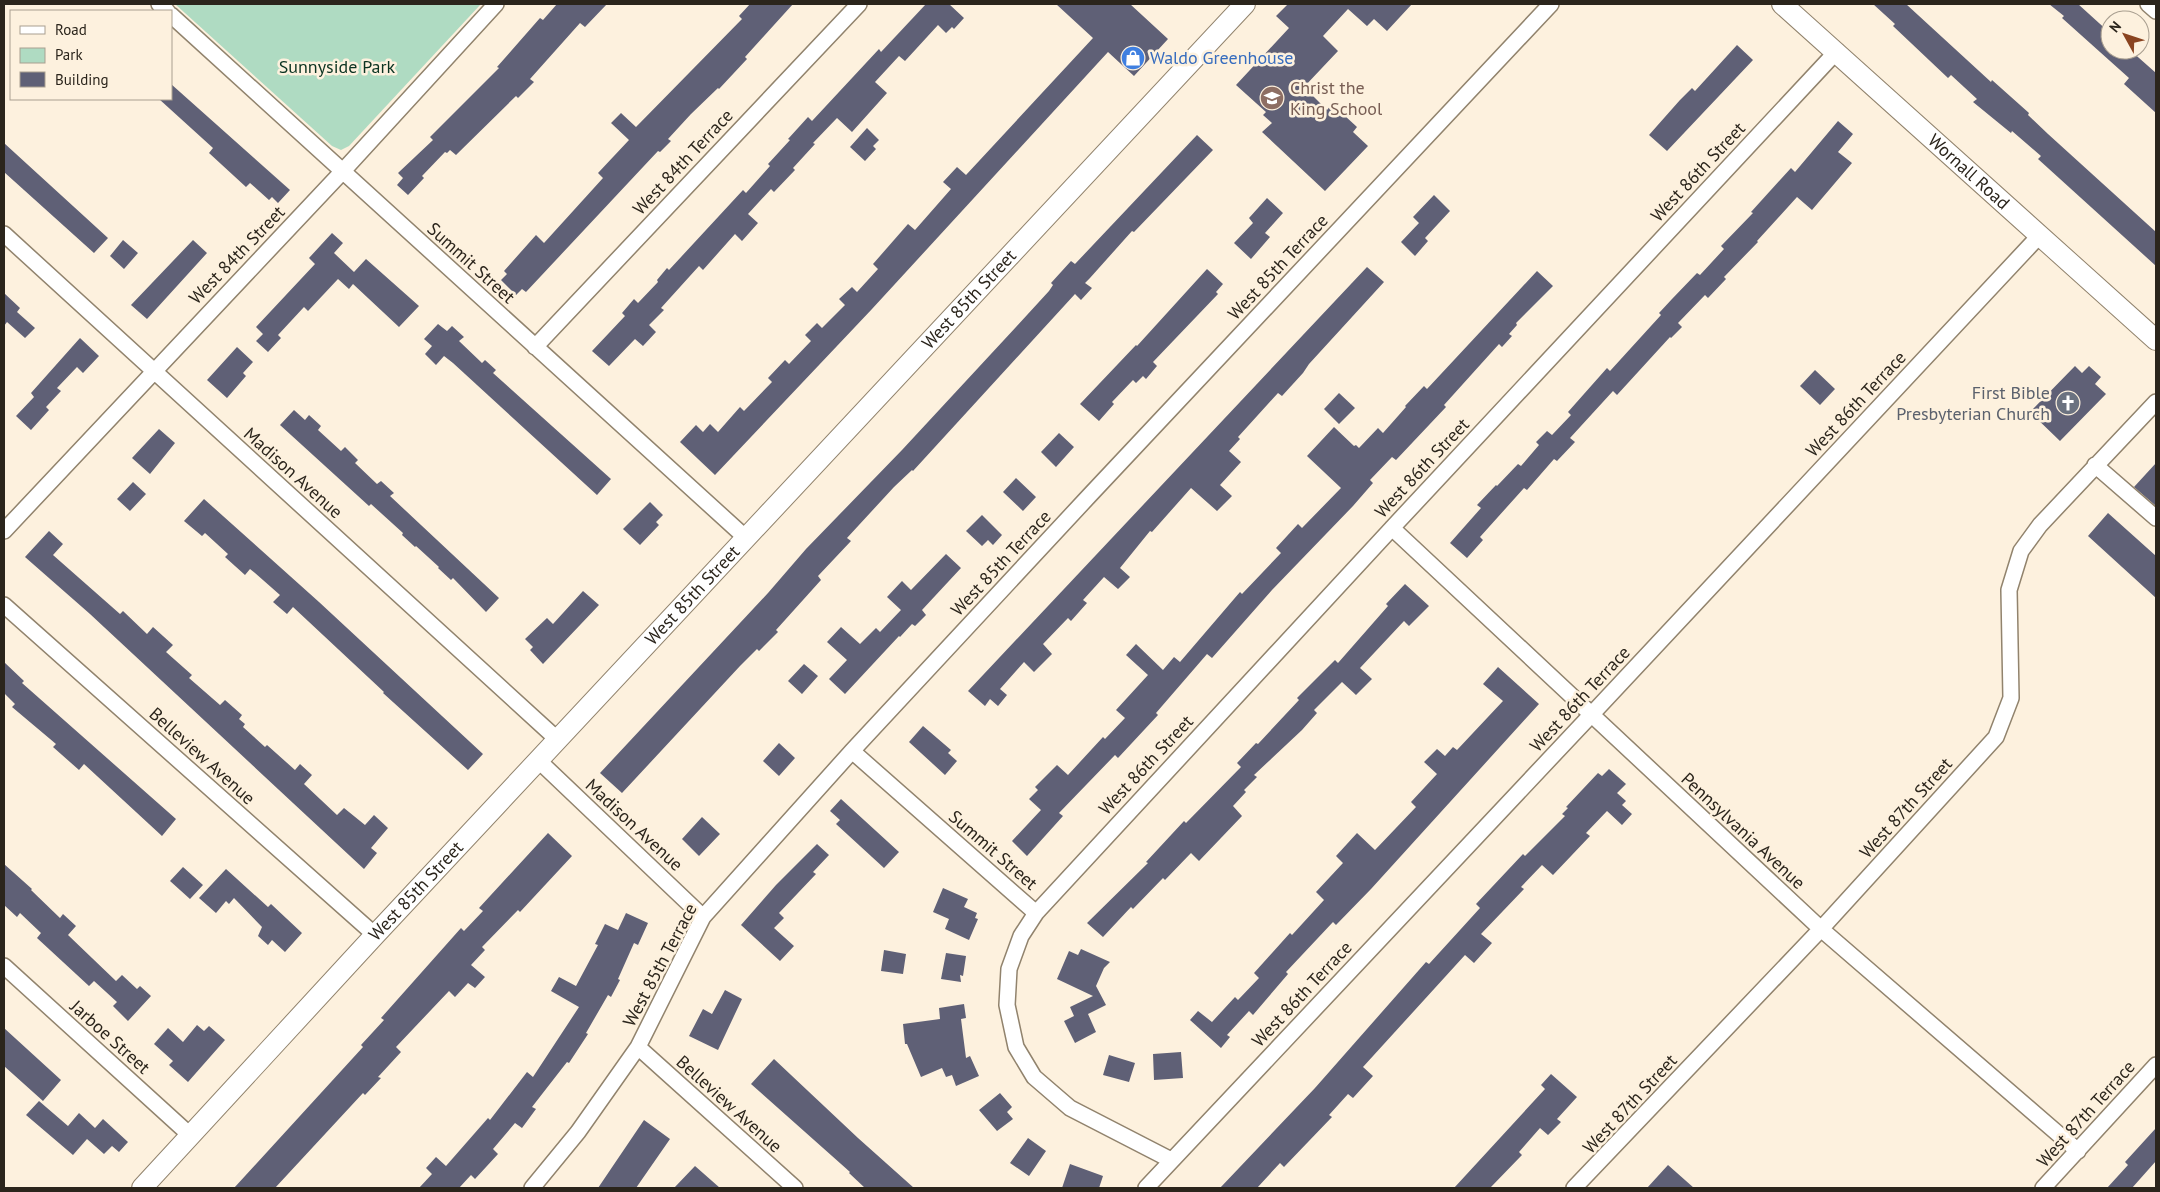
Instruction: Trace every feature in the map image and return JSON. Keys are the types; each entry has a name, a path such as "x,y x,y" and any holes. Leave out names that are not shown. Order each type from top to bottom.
{"main road":[{"name":"West 85th Street","path":"142,1188 375,935 1244,4"},
{"name":"Wornall Road","path":"1782,4 1837,51 2156,340"}],"street":[{"name":"West 84th Street","path":"4,531 342,172 496,4"},
{"name":"West 84th Terrace","path":"535,347 859,4"},
{"name":"West 85th Terrace","path":"532,1188 578,1132 638,1047 703,917 852,751 1551,4"},
{"path":"2148,4 2156,11"},
{"name":"Summit Street","path":"172,16 746,538"},
{"name":"West 86th Street","path":"1036,913 1837,51"},
{"name":"Madison Avenue","path":"4,234 558,740"},
{"name":"West 86th Terrace","path":"1146,1188 2040,234"},
{"name":"West 87th Street","path":"1574,1188 1821,929 1996,737 2011,698 2009,590 2021,551 2040,525 2095,464 2156,402"},
{"path":"2095,464 2156,518"},
{"name":"Pennsylvania Avenue","path":"1392,528 1821,929 2078,1151"},
{"name":"Belleview Avenue","path":"4,605 375,935"},
{"name":"Summit Street","path":"852,751 1036,913 1021,936 1009,969 1007,1005 1016,1047 1034,1077 1070,1108 1171,1160"},
{"name":"Madison Avenue","path":"538,760 703,917"},
{"name":"Jarboe Street","path":"4,966 191,1136"},
{"name":"Belleview Avenue","path":"638,1047 795,1188"},
{"name":"West 87th Terrace","path":"2043,1188 2156,1065"}],"green space":[{"name":"Sunnyside Park","path":"175,4 481,4 349,146 341,150 332,146"}],"building":[{"path":"557,4 607,4 585,27 580,23 530,79 534,82 518,98 516,96 456,155 450,150 447,153 445,152 422,176 424,178 408,195 397,185 403,178 398,173 433,140 430,137 499,68 497,67 540,18 543,20"},
{"path":"750,4 793,4 745,57 747,59 668,139 671,141 660,152 658,151 526,292 522,289 516,295 501,280 507,274 504,271 536,235 544,243 603,178 598,173 629,140 611,123 621,113 636,127 742,19 739,16"},
{"path":"926,4 949,4 964,18 954,29 952,27 946,33 938,25 905,61 899,56 875,82 887,93 852,132 837,118 813,143 815,144 793,168 795,170 774,192 771,189 748,214 758,223 742,241 735,234 703,270 699,266 661,308 664,310 649,325 656,332 643,346 635,339 609,366 592,351 625,316 622,313 634,299 638,303 658,282 657,280 667,268 669,270 743,190 746,193 770,166 768,164 790,140 788,139 808,117 812,121 879,49 881,52"},
{"path":"1056,4 1130,4 1168,39 1134,76 1108,52 872,309 715,475 680,442 696,425 703,432 710,424 718,432 740,407 744,411 772,382 768,378 785,360 789,364 811,341 805,335 817,323 822,328 845,305 839,299 852,287 857,292 878,269 873,264 908,224 915,230 951,189 943,182 957,167 966,175 1093,38"},
{"name":"Christ the King School","path":"1288,4 1412,4 1387,31 1374,19 1367,26 1348,9 1323,36 1338,51 1304,87 1327,110 1332,104 1357,127 1353,132 1368,146 1325,191 1262,132 1272,123 1263,115 1266,112 1236,85 1289,28 1276,16"},
{"path":"1873,4 1906,4 1991,82 1992,80 2029,113 2028,115 2048,134 2156,232 2156,266 2038,159 2041,156 2012,131 2011,133 1973,102 1977,99 1951,75 1948,78 1893,26 1895,24"},
{"path":"2049,4 2078,4 2100,24 2100,52 2062,18 2064,16"},
{"path":"1737,45 1753,60 1667,151 1649,135 1680,100 1692,88 1695,91"},
{"path":"2109,60 2141,60 2156,73 2156,113 2124,84 2129,78"},
{"path":"172,85 290,190 278,203 272,197 269,200 250,183 246,187 209,153 213,148 160,100 172,100"},
{"path":"1838,121 1853,134 1838,152 1852,163 1812,210 1797,197 1758,242 1724,277 1726,279 1708,298 1705,295 1678,323 1682,327 1670,337 1617,395 1613,391 1570,438 1575,442 1557,461 1554,459 1527,490 1524,488 1480,537 1483,540 1467,558 1450,543 1481,508 1477,505 1518,464 1521,466 1539,445 1536,442 1547,431 1552,435 1571,415 1568,412 1607,368 1610,371 1661,315 1659,313 1672,299 1697,273 1700,275 1724,249 1721,246 1753,213 1751,212 1791,168 1795,172"},
{"path":"867,128 879,140 873,146 876,149 865,161 850,147"},
{"path":"1197,135 1213,150 1134,232 1132,231 1085,283 1092,288 1081,300 1075,294 913,471 894,487 847,538 851,541 818,576 821,580 776,630 778,632 740,666 622,793 600,773 768,593 806,549 902,450 1016,327 1049,291 1053,285 1051,283 1071,261 1075,264"},
{"path":"4,143 108,238 94,253 4,172"},
{"path":"1434,195 1450,211 1425,238 1428,241 1415,256 1401,242 1419,223 1413,217"},
{"path":"1267,198 1283,213 1265,233 1270,237 1251,259 1234,243 1253,223 1249,218"},
{"path":"332,233 343,243 334,253 354,272 366,259 419,306 399,327 353,284 349,289 338,279 308,311 304,307 278,335 281,338 268,352 256,341 263,334 256,327 315,264 309,258"},
{"path":"123,240 138,253 124,269 110,256"},
{"path":"193,240 207,253 147,319 131,305"},
{"path":"1367,267 1384,282 1282,396 1278,393 1238,437 1240,439 1229,451 1241,462 1220,485 1232,496 1217,511 1191,488 1152,532 1150,531 1120,568 1130,577 1118,589 1104,577 1083,600 1087,603 1071,621 1068,618 1043,644 1052,654 1034,672 1024,662 1000,689 1007,695 998,706 990,699 985,706 968,691"},
{"path":"1207,269 1223,284 1216,292 1218,294 1153,362 1157,366 1146,379 1143,376 1136,383 1133,380 1112,402 1114,404 1099,421 1080,404 1137,346"},
{"path":"1537,271 1553,286 1516,323 1517,325 1509,334 1512,336 1502,347 1499,344 1444,405 1446,407 1396,460 1392,457 1370,480 1373,483 1353,506 1272,590 1212,658 1207,654 1156,713 1158,715 1118,758 1115,755 1059,813 1063,816 1027,856 1012,841 1041,810 1029,799 1038,790 1035,787 1057,765 1068,775 1103,737 1105,739 1125,718 1116,710 1148,675 1126,655 1136,644 1163,670 1174,657 1180,662 1240,592 1242,594 1281,553 1276,548 1298,524 1302,528 1341,488 1307,456 1334,427 1354,446 1356,445 1359,448 1378,428 1383,433 1424,386 1427,389"},
{"path":"4,293 20,308 17,312 35,328 25,338 7,322 4,326"},
{"path":"438,324 447,331 452,326 464,337 459,341 482,363 485,360 496,370 493,373 611,479 597,495 453,363 444,356 436,365 425,354 432,346 424,339"},
{"path":"80,338 99,356 83,373 77,367 57,388 61,391 46,407 49,410 31,430 16,416 34,397 31,393"},
{"path":"237,347 253,362 243,373 246,376 227,398 207,380"},
{"name":"First Bible Presbyterian Church","path":"2075,366 2082,373 2089,366 2101,377 2095,384 2106,394 2060,441 2030,412"},
{"path":"1815,370 1835,389 1820,405 1800,386"},
{"path":"1339,393 1355,408 1339,424 1324,409"},
{"path":"294,410 305,420 309,415 321,426 318,430 341,451 345,447 358,460 355,463 377,484 381,481 394,493 390,496 499,598 486,612 453,578 451,580 402,535 403,533 371,504 369,506 280,425"},
{"path":"159,429 175,443 150,474 132,458"},
{"path":"1059,433 1074,447 1056,467 1041,452"},
{"path":"2156,463 2156,506 2134,487"},
{"path":"1016,478 1036,497 1023,511 1003,492"},
{"path":"133,482 146,494 130,511 117,499"},
{"path":"204,499 319,602 483,754 468,770 383,693 293,607 287,614 273,602 280,595 255,573 250,569 245,575 225,557 228,554 205,533 202,536 184,521"},
{"path":"650,502 663,515 656,522 659,525 640,545 623,529"},
{"path":"2108,513 2156,556 2156,598 2088,536"},
{"path":"982,515 1002,535 993,545 988,540 982,546 966,531"},
{"path":"49,531 63,544 53,555 120,614 123,611 147,634 153,627 173,645 166,652 192,675 189,678 220,705 225,700 242,715 239,719 245,724 243,727 265,747 267,745 295,770 300,764 312,775 304,784 337,815 344,808 365,825 374,815 388,828 371,848 377,853 364,869 90,614 25,557"},
{"path":"946,554 961,568 922,610 926,615 915,626 912,624 899,636 845,694 829,679 847,660 827,642 841,627 860,644 876,628 880,632 901,610 887,597 902,581 911,590"},
{"path":"1405,584 1429,606 1409,626 1404,621 1360,668 1372,679 1356,695 1342,682 1314,710 1317,713 1302,730 1254,775 1257,777 1244,790 1246,792 1233,806 1242,816 1199,861 1191,853 1133,909 1131,907 1103,937 1087,923 1148,863 1146,862 1184,821 1186,823 1241,767 1237,763 1256,743 1258,744 1299,700 1297,698 1335,660 1338,663 1388,606 1386,604"},
{"path":"583,591 599,605 543,664 530,650 533,647 525,639 547,618 553,624"},
{"path":"4,662 24,681 22,683 176,819 162,836 84,764 79,770 53,747 56,744 12,707 15,704 4,693"},
{"path":"804,664 818,676 802,694 788,681"},
{"path":"1498,667 1539,704 1371,889 1336,925 1333,922 1286,972 1288,974 1253,1015 1249,1011 1227,1035 1230,1037 1221,1048 1190,1020 1198,1011 1212,1022 1235,997 1238,1000 1259,978 1254,973 1290,933 1292,935 1324,900 1316,892 1343,863 1336,856 1357,833 1375,850 1416,807 1411,802 1437,774 1424,762 1437,749 1445,756 1453,747 1457,750 1503,701 1483,684"},
{"path":"923,726 951,750 948,753 957,761 945,775 909,742"},
{"path":"779,743 795,758 779,776 763,761"},
{"path":"1609,769 1626,784 1617,793 1626,801 1622,805 1632,814 1622,825 1607,811 1586,833 1590,836 1553,875 1542,865 1521,887 1524,889 1481,934 1492,943 1474,963 1465,955 1363,1067 1373,1076 1353,1098 1348,1094 1329,1115 1332,1117 1284,1167 1280,1163 1257,1188 1220,1188 1315,1088 1426,962 1429,964 1480,908 1476,904 1523,854 1525,856 1565,816 1562,814 1568,808 1566,807 1598,773 1602,776"},
{"path":"841,799 899,852 884,868 836,824 840,820 830,811"},
{"path":"702,817 720,834 699,856 682,839"},
{"path":"548,833 572,856 520,912 518,910 482,947 485,950 471,965 485,977 475,988 468,983 455,997 449,991 396,1047 401,1052 378,1077 381,1078 365,1095 363,1093 275,1188 234,1188 363,1047 361,1045 384,1020 381,1018 461,928 464,931 483,911 479,908"},
{"path":"817,844 829,855 813,872 816,874 779,913 784,918 774,928 794,946 780,961 741,925 776,885"},
{"path":"4,864 60,918 63,914 76,926 68,935 116,981 122,975 137,989 140,986 151,996 128,1021 113,1006 117,1002 94,981 89,986 37,938 41,933 20,913 17,917 4,905"},
{"path":"183,867 203,885 190,899 170,881"},
{"path":"226,869 268,907 271,904 302,933 285,952 272,940 268,945 258,936 262,927 234,898 229,904 226,901 216,913 199,898"},
{"path":"943,888 968,899 964,907 977,913 975,918 978,919 969,940 945,929 949,919 933,912"},
{"path":"626,913 648,923 638,945 634,943 618,979 620,980 611,997 608,995 586,1033 588,1034 569,1063 567,1062 532,1107 536,1109 522,1128 515,1123 493,1149 498,1154 475,1179 471,1175 459,1188 419,1188 432,1174 426,1168 436,1157 446,1166 488,1118 490,1120 527,1072 533,1077 579,1007 551,991 559,977 576,986 598,945 595,944 605,924 618,930"},
{"path":"1081,949 1110,962 1104,968 1096,986 1106,1005 1088,1014 1096,1032 1075,1043 1064,1021 1074,1016 1070,1007 1093,996 1057,979 1069,951 1078,955"},
{"path":"884,950 906,954 903,974 881,971"},
{"path":"946,953 966,956 963,976 960,975 961,982 941,979"},
{"path":"725,990 742,999 718,1050 689,1036 703,1009 712,1014"},
{"path":"964,1004 966,1018 961,1019 966,1058 970,1056 979,1076 956,1086 952,1075 946,1077 942,1068 921,1077 907,1044 905,1044 903,1024 940,1019 939,1008"},
{"path":"197,1025 204,1031 209,1026 225,1040 188,1082 169,1065 173,1061 154,1044 168,1028 183,1042"},
{"path":"4,1028 61,1080 43,1101 4,1066"},
{"path":"1181,1052 1183,1078 1154,1080 1153,1054"},
{"path":"1109,1055 1135,1063 1129,1082 1103,1075"},
{"path":"774,1059 914,1188 865,1188 850,1172 751,1084"},
{"path":"1551,1074 1577,1097 1557,1119 1561,1122 1548,1135 1540,1128 1519,1152 1522,1155 1490,1188 1454,1188 1545,1089 1541,1085"},
{"path":"1000,1093 1012,1107 1007,1112 1013,1119 997,1131 979,1110"},
{"path":"39,1101 68,1126 79,1113 95,1128 103,1119 128,1142 119,1152 112,1146 104,1154 87,1139 73,1155 26,1115"},
{"path":"644,1120 670,1139 636,1188 598,1188"},
{"path":"2156,1128 2156,1161 2132,1188 2107,1188 2128,1165 2125,1162"},
{"path":"1028,1138 1046,1151 1029,1176 1010,1163"},
{"path":"1070,1164 1103,1176 1099,1188 1062,1188"},
{"path":"1668,1165 1694,1188 1647,1188"},
{"path":"695,1166 720,1188 674,1188"}],"place":[{"name":"Waldo Greenhouse","path":"1133,58"},
{"name":"Christ the King School","path":"1272,98"},
{"name":"First Bible Presbyterian Church","path":"2068,403"}]}
